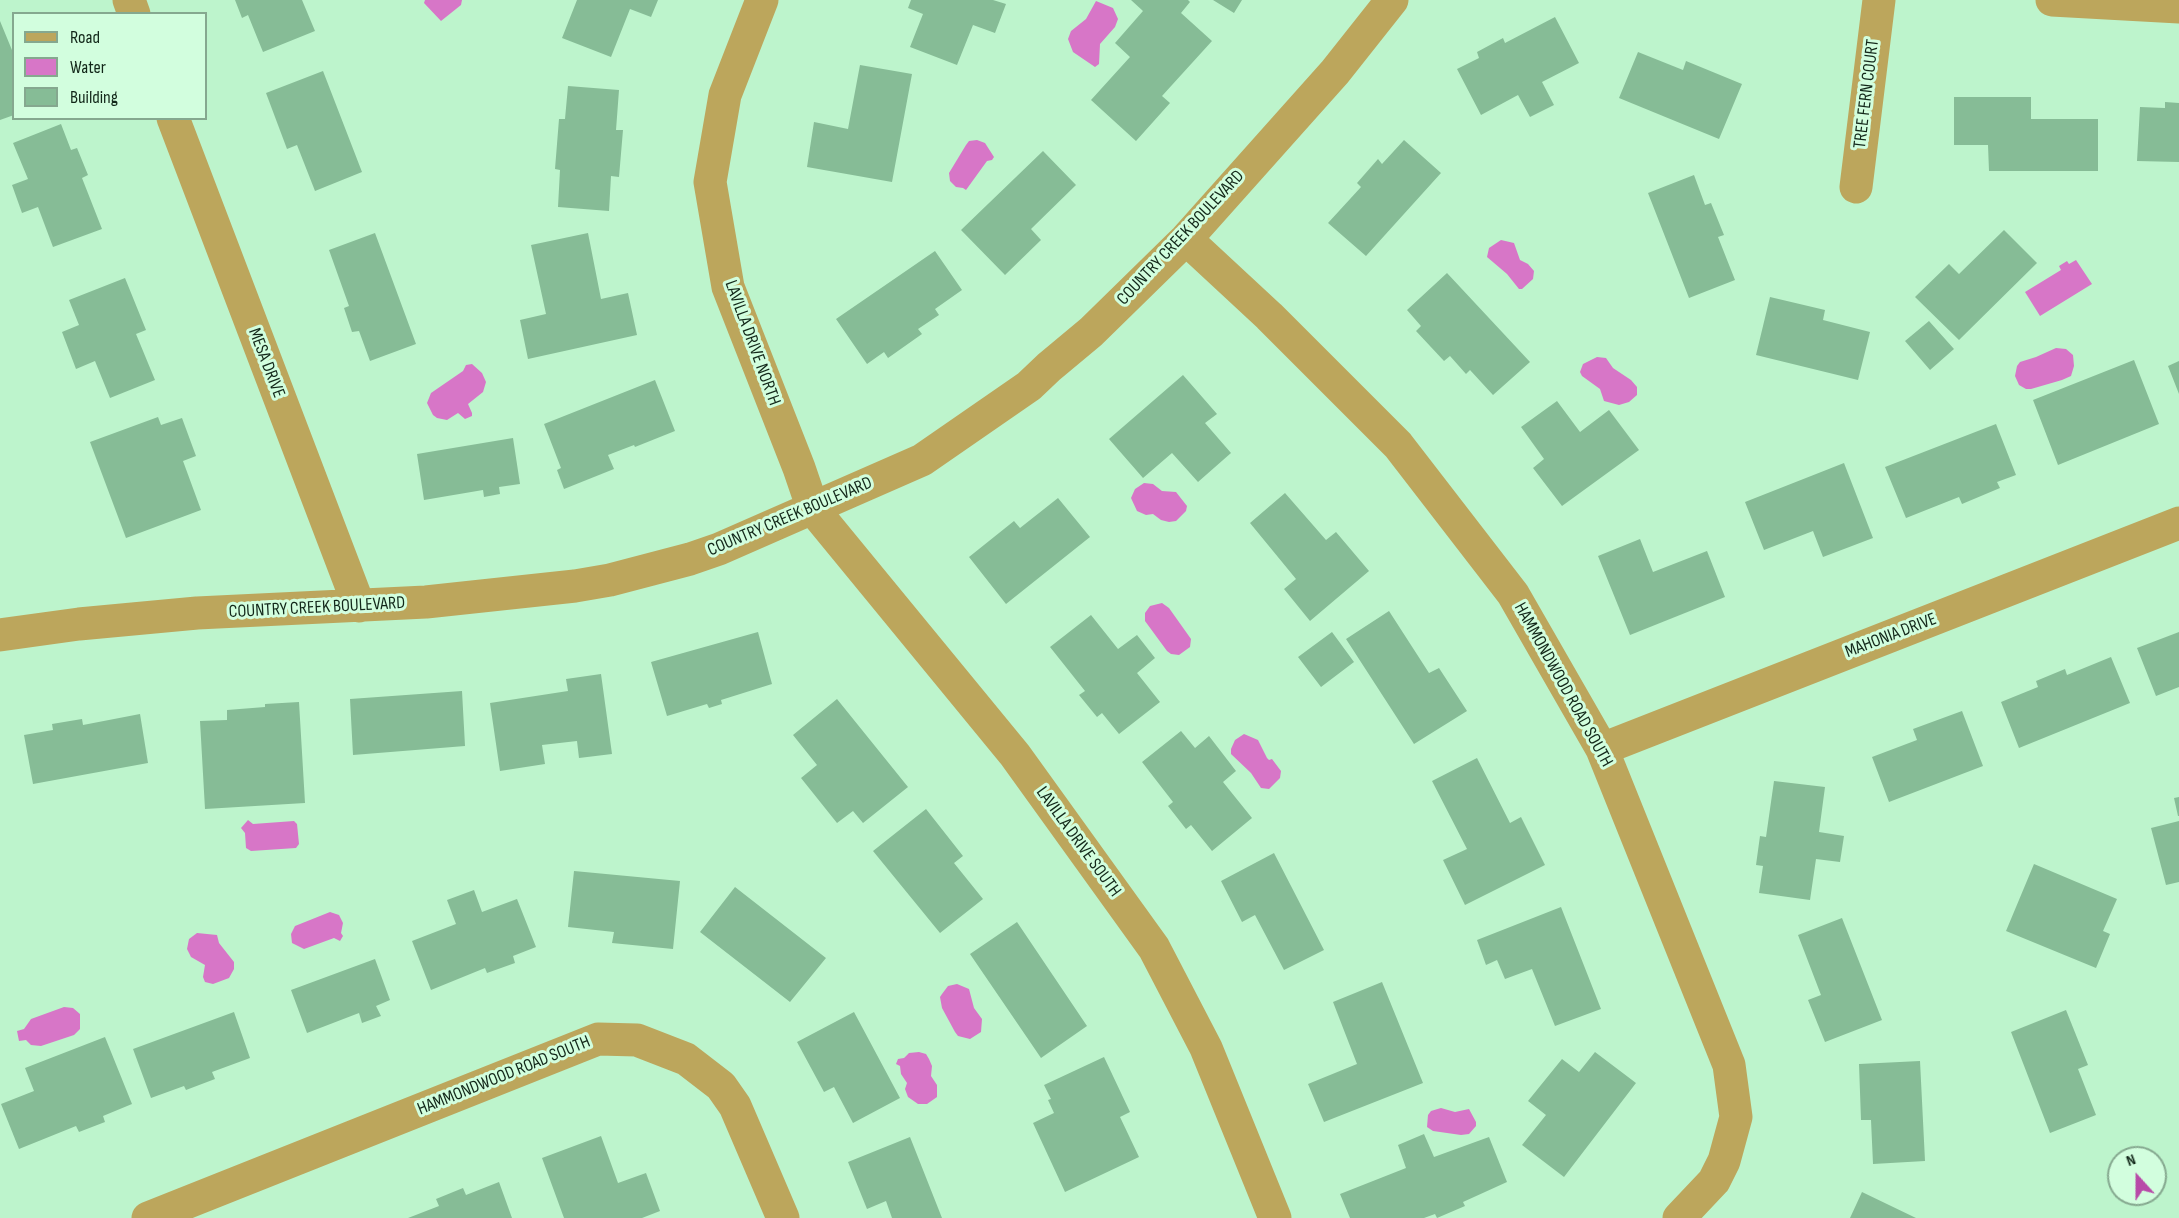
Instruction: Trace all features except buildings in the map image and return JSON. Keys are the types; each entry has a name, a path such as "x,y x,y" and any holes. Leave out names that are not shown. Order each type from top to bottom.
{"street":[{"name":"LAVILLA DRIVE NORTH","path":"762,0 725,95 710,182 728,286 813,509"},
{"name":"COUNTRY CREEK BOULEVARD","path":"0,635 79,624 197,613 438,601 610,580 690,559 813,509 922,460 1029,386 1091,332 1186,239 1335,72 1392,0"},
{"name":"TREE FERN COURT","path":"1856,188 1879,0"},
{"path":"2052,0 2179,7"},
{"name":"MESA DRIVE","path":"175,120 359,606"},
{"name":"HAMMONDWOOD ROAD SOUTH","path":"1186,239 1269,316 1398,444 1513,594 1602,749 1729,1065 1736,1117 1724,1161 1714,1181 1679,1218"},
{"name":"LAVILLA DRIVE SOUTH","path":"813,509 1015,754 1154,948 1206,1048 1275,1218"},
{"name":"MAHONIA DRIVE","path":"1602,749 2179,523"},
{"name":"HAMMONDWOOD ROAD SOUTH","path":"148,1218 598,1039 637,1040 686,1059 721,1086 735,1106 783,1218"}],"water":[{"path":"425,0 462,0 461,5 441,21 424,3"},
{"path":"1096,1 1113,8 1118,19 1115,27 1100,44 1099,64 1095,67 1073,52 1068,39 1071,31 1086,19"},
{"path":"977,140 985,143 994,157 987,161 966,190 956,187 950,181 949,173 969,141"},
{"path":"1501,240 1514,243 1520,260 1534,271 1533,279 1522,289 1519,289 1507,274 1487,257 1489,248"},
{"path":"2076,260 2092,284 2040,316 2025,292 2061,270 2059,266 2067,261 2069,264"},
{"path":"2056,348 2066,349 2073,355 2074,366 2071,376 2031,389 2019,385 2015,376 2020,362"},
{"path":"1597,357 1606,358 1613,368 1637,387 1637,395 1629,402 1619,405 1604,401 1600,389 1582,376 1580,372 1583,364"},
{"path":"472,364 482,373 486,382 483,392 468,404 472,416 465,419 458,413 447,420 437,418 427,403 431,393 463,371 466,365"},
{"path":"1144,483 1153,484 1162,491 1176,492 1187,506 1186,511 1176,521 1169,522 1153,514 1146,515 1137,511 1131,498 1135,489"},
{"path":"1162,603 1169,608 1191,639 1190,647 1179,655 1167,651 1145,621 1145,613 1150,606"},
{"path":"1244,734 1258,740 1267,758 1272,759 1281,771 1280,778 1269,789 1261,788 1251,773 1231,754 1235,740"},
{"path":"248,820 253,824 294,821 297,824 299,844 296,848 251,851 246,848 245,833 241,828"},
{"path":"330,912 339,915 343,923 341,933 343,936 340,941 334,938 304,949 292,943 291,934 295,926"},
{"path":"197,933 217,935 219,943 234,962 234,969 229,978 213,984 205,982 203,977 205,965 191,957 187,949 189,939"},
{"path":"957,984 969,989 974,1008 982,1019 981,1032 970,1039 958,1036 942,1008 940,997 948,986"},
{"path":"64,1007 73,1008 80,1014 80,1029 74,1035 41,1046 31,1045 26,1040 19,1041 17,1031 24,1029 31,1019"},
{"path":"909,1053 926,1054 929,1059 932,1066 931,1076 937,1085 937,1097 927,1104 918,1104 908,1097 905,1089 907,1083 901,1074 900,1066 896,1064 898,1059 904,1058"},
{"path":"1441,1108 1455,1112 1469,1109 1476,1126 1469,1134 1461,1135 1433,1131 1427,1127 1428,1115 1431,1111"}]}
